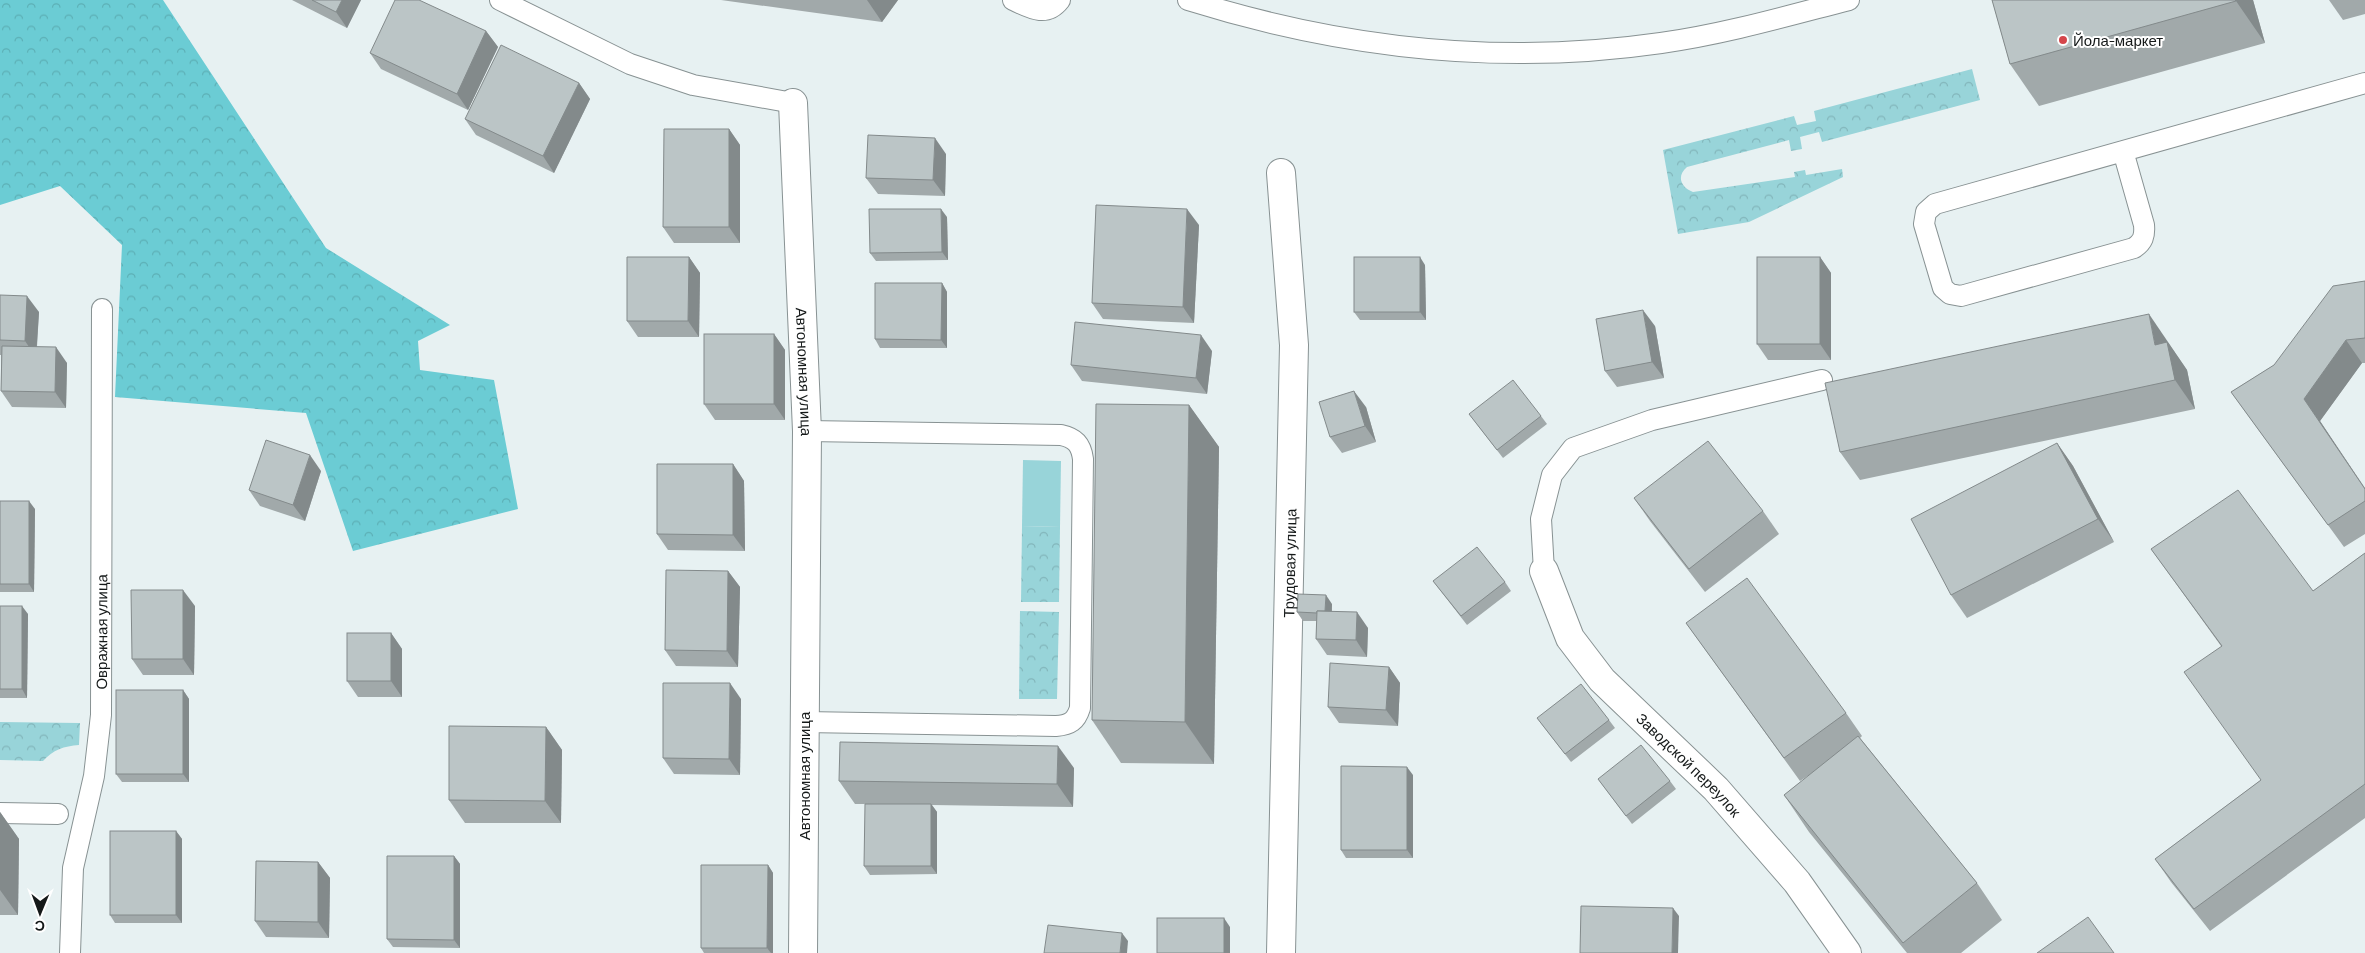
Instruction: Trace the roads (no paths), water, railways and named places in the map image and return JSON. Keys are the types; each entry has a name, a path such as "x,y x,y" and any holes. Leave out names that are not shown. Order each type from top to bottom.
{"street":[{"name":"Автономная улица","path":"793,103 807,431 803,953"},
{"name":"Трудовая улица","path":"1281,173 1294,345 1283,765 1281,953"},
{"name":"Заводской переулок","path":"1544,571 1570,638 1602,680 1716,789 1797,882 1847,953"}],"lane":[{"name":"Автономная улица","path":"500,0 630,64 693,85 793,103"},
{"path":"1013,0 1040,12 1053,8 1060,0"},
{"path":"1188,0 1318,34 1396,46 1462,52 1538,53 1594,50 1661,43 1779,20 1849,0"},
{"path":"2123,151 2144,225 2145,234 2140,244 2134,248 1961,296 1950,294 1943,288 1924,224 1926,212 1935,204 2123,151 2365,83"},
{"name":"Овражная улица","path":"70,953 73,868 94,776 101,716 102,309"},
{"path":"1544,571 1541,519 1552,475 1573,448 1652,420 1822,380"},
{"path":"804,722 1056,726 1066,726 1073,722 1080,708 1083,459 1082,450 1076,441 1061,435 807,431"},
{"path":"0,813 58,814"}],"place":[{"name":"Йола-маркет","path":"2063,40"}]}
